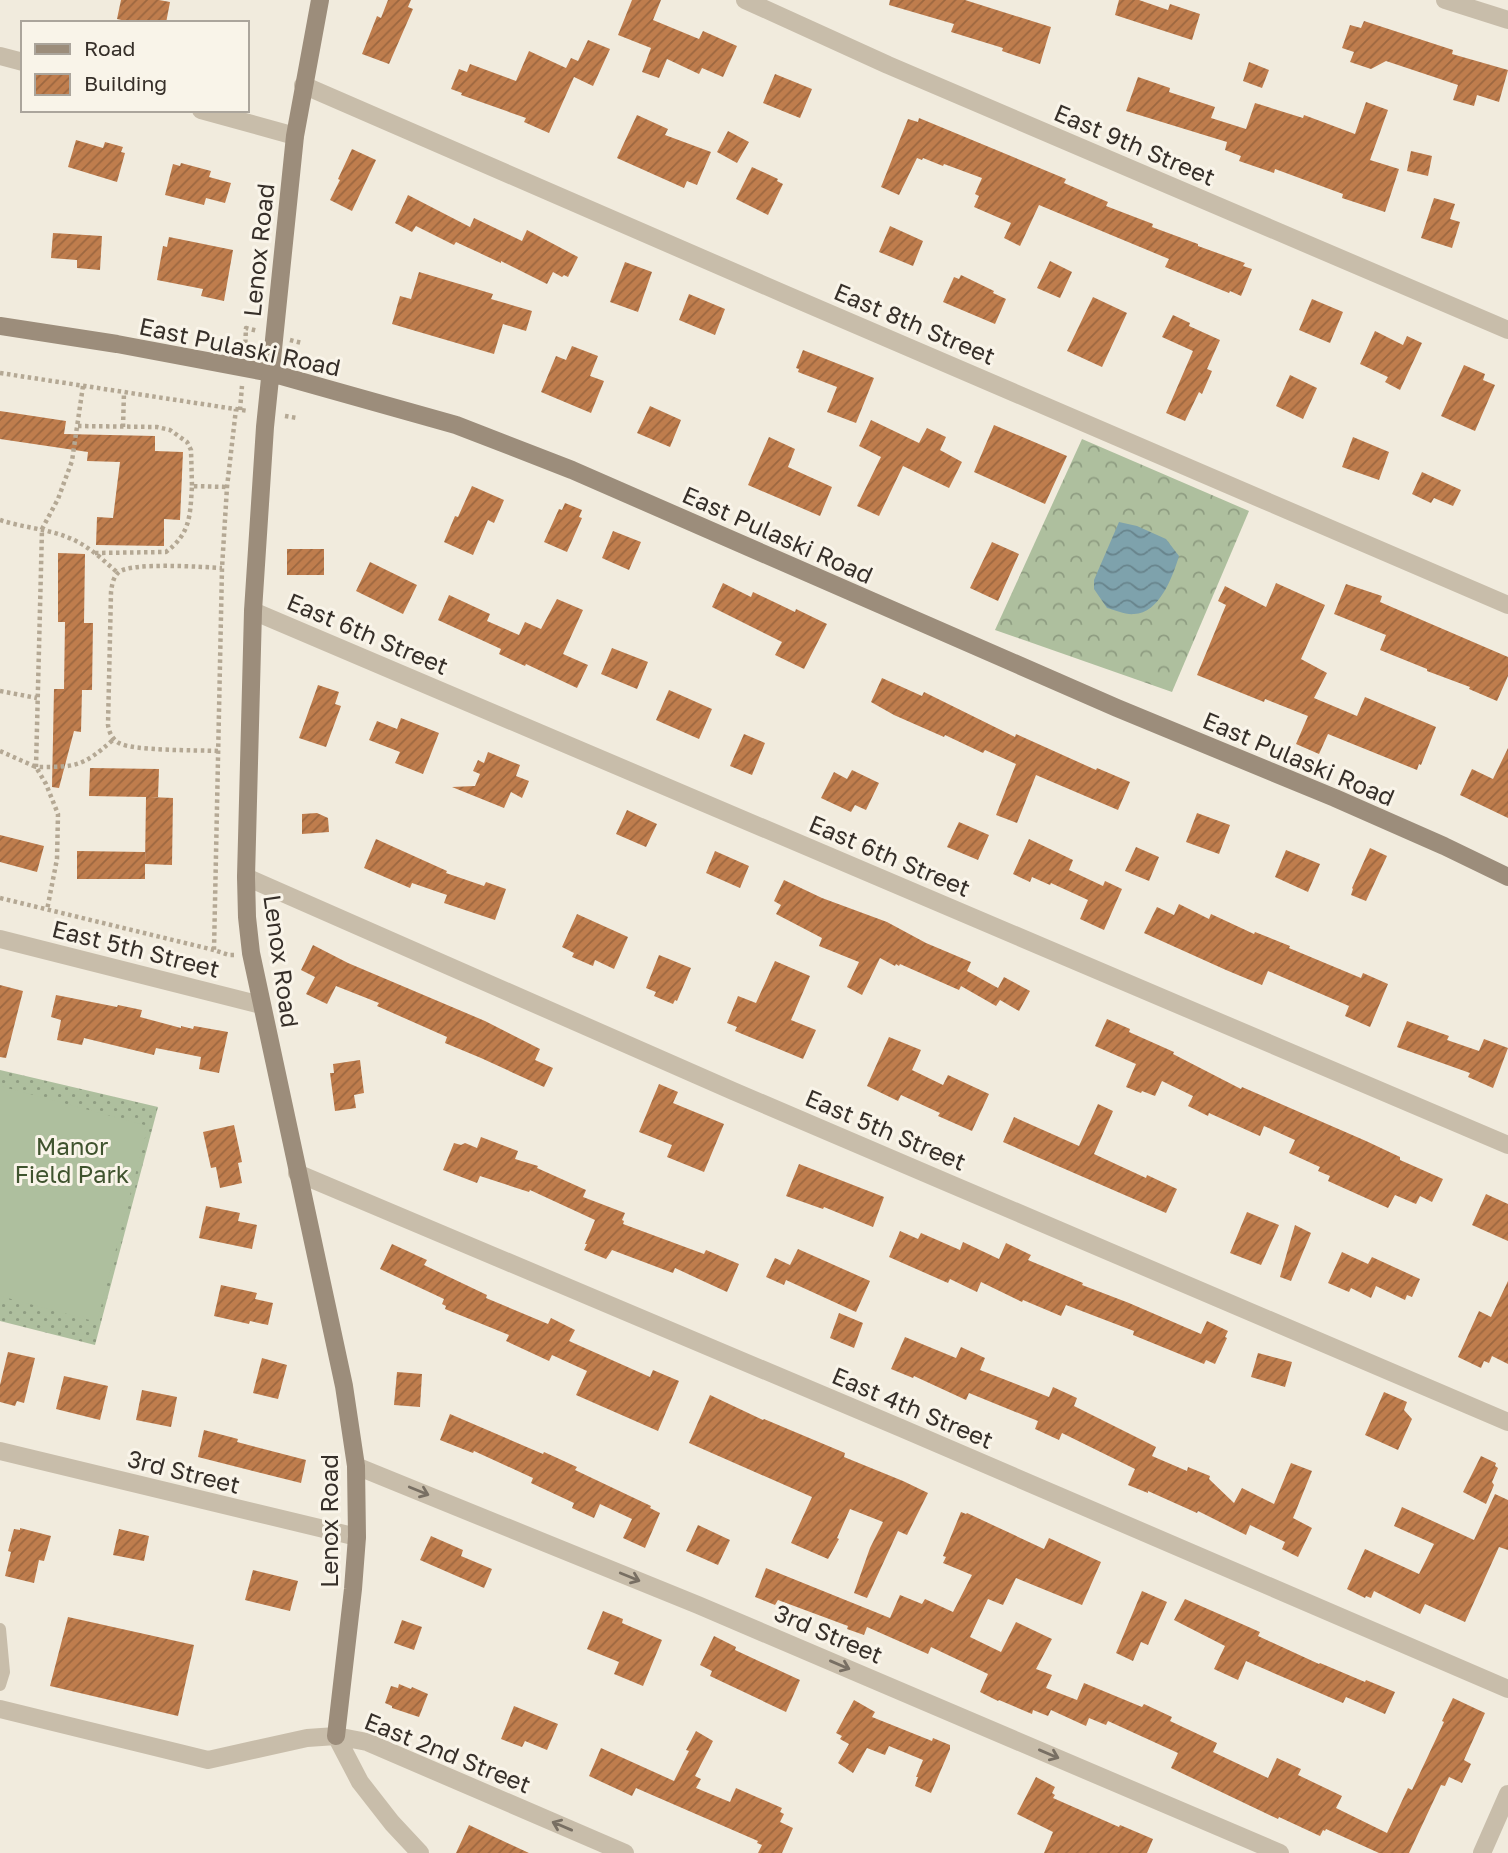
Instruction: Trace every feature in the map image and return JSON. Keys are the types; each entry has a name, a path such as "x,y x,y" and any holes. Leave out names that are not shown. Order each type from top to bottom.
{"street":[{"name":"Lenox Road","path":"320,0 295,136 265,427 253,611 246,877 251,953 344,1386 356,1466 357,1537 336,1735"},
{"name":"East 9th Street","path":"745,0 888,65 1508,330"},
{"path":"1444,0 1508,20"},
{"path":"0,55 21,61"},
{"name":"East 8th Street","path":"303,85 1508,605"},
{"path":"208,112 295,136"},
{"name":"East Pulaski Road","path":"0,326 117,344 271,373 456,425 572,470 1117,708 1360,809 1508,877"},
{"name":"East 6th Street","path":"253,611 1508,1145"},
{"name":"East 5th Street","path":"246,877 698,1076 1508,1422"},
{"name":"East 5th Street","path":"0,939 261,1005"},
{"name":"East 4th Street","path":"297,1173 1508,1689"},
{"name":"3rd Street","path":"0,1451 357,1537"},
{"name":"3rd Street","path":"356,1466 710,1610 1280,1853"},
{"name":"East 2nd Street","path":"0,1709 208,1760 307,1738 336,1735 367,1742 625,1853"},
{"path":"336,1735 360,1782 420,1853"},
{"path":"1482,1853 1508,1794"}],"lane":[{"path":"0,1629 4,1672 0,1685"}],"path":[{"path":"0,373 238,409 228,487 222,568 214,950"},
{"path":"47,910 57,859 58,814 36,767 42,529 67,478 72,461 83,386"},
{"path":"123,426 124,392"},
{"path":"78,426 157,427 170,430 187,442 191,450 190,516 182,537 166,552 95,553"},
{"path":"192,486 228,487"},
{"path":"0,520 42,529 74,540 95,553 118,573"},
{"path":"218,751 127,746 109,733 110,618 113,580 118,573 133,567 222,568"},
{"path":"0,691 37,698"},
{"path":"0,751 36,767 62,767 84,763 114,739"},
{"path":"0,898 214,950 229,956"}],"green space":[{"path":"1082,439 1249,511 1172,692 995,630"},
{"name":"Manor Field Park","path":"0,1070 158,1107 95,1345 0,1321"},
{"name":"Manor Field Park","path":"0,1086 148,1126 97,1322 0,1296"}],"water":[{"path":"1119,522 1137,526 1166,539 1179,556 1158,601 1151,608 1134,614 1107,608 1094,589 1094,580"}],"building":[{"path":"121,0 170,2 166,21 117,19"},
{"path":"388,0 411,0 408,7 413,9 389,64 362,54 377,16 381,18"},
{"path":"632,0 661,0 653,20 699,39 703,31 737,46 723,77 702,68 699,74 667,59 659,78 642,72 651,48 618,35"},
{"path":"890,0 965,0 1051,27 1040,64 1002,51 1003,48 951,32 954,24 889,5"},
{"path":"1119,0 1139,0 1168,10 1170,4 1200,14 1192,40 1115,15"},
{"path":"1364,21 1453,50 1452,54 1508,70 1499,102 1477,95 1474,106 1453,100 1458,85 1386,61 1371,69 1350,62 1354,52 1342,48 1350,25 1361,28"},
{"path":"588,40 610,49 593,86 574,77 549,133 524,122 526,118 451,89 459,69 467,72 470,64 516,81 529,51 566,68 571,58 578,61"},
{"path":"1249,62 1269,70 1262,88 1243,81"},
{"path":"775,74 812,89 800,118 763,103"},
{"path":"1138,77 1170,88 1169,92 1215,107 1211,118 1246,129 1255,103 1303,118 1304,115 1355,134 1366,102 1388,110 1370,160 1399,169 1385,212 1342,198 1343,194 1275,169 1274,173 1239,161 1241,156 1225,150 1227,142 1126,111"},
{"path":"637,115 668,129 665,135 711,152 697,185 687,181 684,188 617,158"},
{"path":"919,118 1066,179 1064,183 1108,202 1106,206 1153,224 1152,227 1245,263 1243,266 1252,269 1241,296 1165,267 1169,259 1039,205 1020,246 1004,238 1011,223 974,207 979,196 975,194 982,178 944,164 943,166 917,158 899,195 881,187 908,119 918,122"},
{"path":"728,131 749,142 737,163 717,152"},
{"path":"76,140 103,148 105,142 123,147 121,152 125,153 117,182 68,167"},
{"path":"352,149 376,160 352,211 330,200"},
{"path":"1411,151 1432,156 1428,176 1407,171"},
{"path":"181,163 211,171 209,177 231,183 225,203 206,198 204,205 165,195 173,164 180,166"},
{"path":"752,167 783,184 768,215 736,199"},
{"path":"408,195 470,227 474,218 522,241 527,230 578,257 568,277 553,272 547,284 456,242 454,245 416,226 412,232 395,223"},
{"path":"1434,198 1455,204 1450,219 1460,222 1452,248 1421,238"},
{"path":"890,226 923,241 913,266 879,252"},
{"path":"53,233 102,236 100,270 77,268 77,260 51,258"},
{"path":"169,237 233,250 224,301 201,296 203,289 157,280 163,246 167,247"},
{"path":"1050,261 1072,272 1060,298 1037,288"},
{"path":"625,262 652,272 638,312 610,302"},
{"path":"419,272 493,294 491,299 532,311 526,331 503,324 494,354 392,324 400,296 411,299"},
{"path":"961,275 1006,299 995,324 943,302 954,277 959,279"},
{"path":"689,294 725,309 715,335 679,320"},
{"path":"1093,297 1127,313 1102,367 1067,351"},
{"path":"1312,299 1343,312 1330,343 1299,330"},
{"path":"1173,315 1190,323 1189,326 1220,340 1207,369 1212,371 1202,394 1199,392 1185,421 1166,413 1193,351 1162,337"},
{"path":"1375,331 1403,345 1407,336 1422,343 1400,390 1385,382 1388,377 1360,364"},
{"path":"572,346 598,356 590,376 604,381 591,413 541,392 556,356 566,360"},
{"path":"803,350 874,378 856,423 827,412 837,387 798,372 799,369 796,368"},
{"path":"1464,365 1485,374 1483,380 1495,385 1475,431 1441,416"},
{"path":"1290,375 1317,388 1303,419 1276,406"},
{"path":"650,406 681,420 670,447 637,433"},
{"path":"0,411 66,421 64,434 155,436 155,451 183,452 180,520 164,519 164,546 96,545 97,517 113,518 120,462 87,461 88,452 0,439"},
{"path":"871,420 919,443 927,428 946,437 940,450 962,462 949,488 903,466 879,516 857,506 881,457 859,446"},
{"path":"994,425 1067,456 1045,504 974,472"},
{"path":"769,437 795,449 788,467 832,487 820,516 748,485"},
{"path":"1353,437 1389,452 1379,480 1342,467"},
{"path":"1422,472 1461,490 1453,506 1434,498 1431,503 1412,494"},
{"path":"472,486 504,500 494,523 488,520 473,555 444,542"},
{"path":"565,503 582,510 579,517 582,518 567,552 544,542 559,509 562,510"},
{"path":"613,531 641,542 629,570 602,558"},
{"path":"992,542 1019,554 998,601 970,588"},
{"path":"287,549 324,549 324,575 287,575"},
{"path":"58,553 85,554 84,623 93,623 92,690 82,690 81,732 74,731 59,788 52,787 54,689 64,689 65,622 58,622"},
{"path":"370,562 417,585 403,614 356,591"},
{"path":"723,583 751,597 753,592 827,624 804,669 775,655 782,642 712,607"},
{"path":"1276,583 1325,605 1301,659 1327,673 1314,698 1357,716 1365,697 1436,727 1417,770 1328,734 1319,754 1296,744 1308,716 1265,699 1264,702 1197,675 1226,605 1218,601 1225,586 1266,607"},
{"path":"1346,584 1382,596 1380,602 1508,657 1508,676 1497,701 1380,650 1386,635 1334,614"},
{"path":"449,595 490,614 487,621 519,635 525,622 541,629 557,599 583,610 563,654 588,665 577,688 499,654 501,649 438,620"},
{"path":"612,648 648,662 637,689 601,674"},
{"path":"882,678 922,696 924,692 1015,737 1016,734 1096,770 1097,768 1130,782 1118,810 1036,775 1017,823 996,815 1016,764 985,750 983,753 945,735 944,737 871,702"},
{"path":"318,685 339,692 335,704 341,706 326,747 299,738"},
{"path":"669,690 712,709 699,739 656,720"},
{"path":"401,718 439,733 423,774 395,763 400,752 369,740 377,721 397,729"},
{"path":"744,734 765,743 752,775 730,766"},
{"path":"1508,748 1508,818 1460,795 1472,769 1493,779"},
{"path":"488,752 520,765 516,776 529,781 522,798 511,792 504,808 452,787 475,786 480,774 473,771 478,760 484,763"},
{"path":"90,768 159,769 158,797 150,797 173,798 172,865 145,864 146,797 89,796"},
{"path":"852,770 879,783 866,810 855,805 851,812 821,798 834,772 847,779"},
{"path":"627,810 657,824 646,847 616,834"},
{"path":"317,813 328,818 329,832 302,834 302,814"},
{"path":"1197,813 1230,825 1219,854 1186,842"},
{"path":"959,822 989,835 978,860 947,847"},
{"path":"0,835 44,846 37,872 0,862"},
{"path":"376,839 447,871 446,873 484,886 486,882 506,889 495,920 444,903 447,895 412,883 410,888 364,868"},
{"path":"1029,839 1073,860 1069,870 1103,886 1105,881 1122,889 1104,930 1080,919 1088,900 1051,883 1050,885 1032,877 1030,882 1013,874"},
{"path":"1136,847 1159,857 1149,881 1125,871"},
{"path":"1370,848 1387,856 1366,901 1351,895"},
{"path":"1286,850 1320,864 1308,892 1275,877"},
{"path":"77,851 145,852 145,879 77,879"},
{"path":"715,851 749,866 740,888 706,873"},
{"path":"784,880 822,898 887,922 926,943 971,962 967,971 998,988 1004,977 1030,991 1019,1011 1000,1000 996,1006 961,986 959,990 880,958 862,995 847,987 859,962 819,946 822,938 776,914 781,905 774,901"},
{"path":"1179,904 1209,919 1211,914 1254,934 1255,932 1290,946 1289,948 1361,978 1363,973 1388,984 1370,1027 1345,1016 1349,1006 1268,971 1262,985 1144,933 1157,907 1174,915"},
{"path":"577,914 628,937 614,969 595,960 593,966 572,957 574,953 562,947"},
{"path":"313,945 348,963 485,1021 540,1049 535,1060 553,1068 544,1087 445,1043 447,1037 377,1006 379,1003 336,986 327,1004 306,994 315,977 301,970"},
{"path":"659,955 691,968 677,1001 673,1004 654,996 656,992 646,988"},
{"path":"775,961 810,976 791,1020 816,1030 803,1059 735,1031 737,1027 727,1023 738,996 756,1003"},
{"path":"0,985 23,991 6,1058 0,1057"},
{"path":"56,995 142,1010 140,1017 181,1028 193,1029 194,1026 228,1032 219,1073 199,1069 201,1057 156,1048 154,1055 84,1038 82,1045 57,1040 61,1020 51,1017"},
{"path":"1107,1019 1241,1089 1242,1087 1366,1141 1443,1179 1432,1202 1420,1196 1416,1204 1395,1195 1388,1208 1328,1181 1330,1176 1318,1171 1320,1167 1289,1153 1295,1140 1264,1126 1260,1136 1209,1113 1208,1116 1188,1106 1193,1096 1162,1081 1155,1096 1126,1087 1136,1064 1095,1046"},
{"path":"1407,1021 1449,1036 1447,1040 1479,1051 1484,1039 1508,1048 1493,1088 1468,1077 1470,1073 1397,1047"},
{"path":"889,1037 921,1050 912,1070 943,1085 948,1075 989,1094 972,1131 901,1095 898,1101 867,1086"},
{"path":"360,1060 364,1093 354,1095 356,1108 335,1111 330,1073 334,1073 333,1064"},
{"path":"659,1084 678,1092 673,1103 724,1124 704,1172 667,1157 672,1145 639,1132"},
{"path":"1098,1104 1113,1111 1094,1154 1177,1189 1166,1213 1003,1142 1014,1117 1079,1146"},
{"path":"234,1125 242,1162 238,1163 242,1183 220,1188 216,1167 211,1168 203,1132"},
{"path":"481,1137 518,1151 515,1159 538,1166 537,1168 586,1190 583,1197 625,1213 623,1224 704,1254 706,1250 739,1264 727,1292 675,1268 673,1273 612,1250 606,1259 584,1250 595,1220 530,1190 529,1192 480,1176 477,1183 443,1170 454,1143 465,1143 477,1148"},
{"path":"799,1164 884,1197 873,1227 824,1207 823,1209 786,1196"},
{"path":"1486,1194 1508,1204 1508,1241 1472,1225"},
{"path":"206,1206 240,1213 238,1221 257,1225 252,1249 199,1238"},
{"path":"1247,1212 1279,1225 1261,1265 1230,1253"},
{"path":"1295,1225 1311,1233 1291,1281 1280,1277"},
{"path":"900,1231 918,1239 921,1233 960,1250 963,1242 999,1259 1006,1243 1031,1255 1028,1260 1083,1283 1082,1285 1201,1334 1207,1321 1228,1331 1225,1337 1227,1338 1215,1364 1206,1360 1204,1364 1133,1335 1134,1331 1066,1305 1061,1316 1023,1300 1022,1302 981,1282 977,1292 950,1279 948,1283 889,1257"},
{"path":"392,1244 427,1260 424,1265 487,1295 486,1298 548,1324 551,1318 575,1330 569,1341 650,1377 653,1370 679,1381 658,1431 576,1395 587,1371 552,1355 549,1361 506,1341 509,1335 445,1309 446,1306 442,1304 444,1299 380,1269"},
{"path":"798,1249 870,1281 856,1312 786,1280 784,1285 766,1277 775,1258 790,1265"},
{"path":"1342,1252 1368,1264 1372,1257 1420,1279 1412,1297 1407,1295 1405,1300 1376,1286 1371,1298 1351,1288 1349,1292 1328,1283"},
{"path":"1508,1281 1508,1364 1492,1356 1489,1363 1484,1361 1481,1368 1458,1357 1479,1311 1491,1317"},
{"path":"221,1285 257,1293 255,1299 273,1303 268,1325 250,1321 249,1324 214,1316"},
{"path":"839,1313 863,1323 854,1348 830,1338"},
{"path":"905,1337 956,1358 961,1347 985,1358 980,1370 1049,1397 1053,1387 1077,1398 1074,1406 1156,1447 1152,1456 1187,1471 1188,1467 1210,1476 1209,1479 1234,1503 1242,1488 1274,1504 1291,1463 1312,1471 1293,1518 1312,1528 1298,1557 1282,1549 1285,1542 1250,1525 1246,1535 1198,1511 1197,1513 1128,1485 1135,1469 1062,1433 1059,1440 1035,1429 1038,1421 969,1393 966,1400 914,1376 913,1378 891,1369"},
{"path":"8,1352 35,1358 24,1403 17,1401 15,1406 0,1402 0,1385"},
{"path":"1258,1353 1292,1362 1285,1387 1251,1377"},
{"path":"262,1358 287,1365 278,1399 253,1393"},
{"path":"397,1372 422,1374 420,1407 394,1405"},
{"path":"64,1376 108,1386 100,1420 56,1409"},
{"path":"142,1390 177,1397 171,1427 136,1420"},
{"path":"1384,1392 1407,1402 1404,1410 1412,1419 1398,1450 1365,1435"},
{"path":"710,1395 845,1453 844,1457 928,1493 907,1535 898,1531 867,1598 854,1593 870,1548 883,1522 850,1509 828,1559 791,1543 812,1497 689,1443"},
{"path":"450,1414 577,1467 575,1470 651,1506 650,1508 660,1513 645,1548 623,1538 632,1519 600,1504 594,1518 572,1508 574,1503 531,1483 533,1478 474,1451 473,1453 440,1440"},
{"path":"204,1430 238,1439 237,1442 306,1460 301,1483 198,1457"},
{"path":"1481,1456 1496,1463 1498,1468 1486,1504 1463,1492"},
{"path":"1495,1494 1508,1500 1508,1550 1499,1547 1465,1622 1425,1604 1420,1614 1374,1591 1371,1598 1365,1598 1347,1589 1365,1549 1419,1574 1434,1544 1394,1526 1402,1507 1474,1540"},
{"path":"961,1512 1044,1549 1049,1538 1101,1562 1082,1605 1016,1578 1003,1605 988,1599 970,1637 1001,1652 1016,1622 1052,1639 1036,1669 1052,1675 1046,1688 1077,1700 1084,1683 1142,1707 1144,1704 1172,1717 1170,1721 1217,1743 1213,1752 1268,1778 1277,1758 1301,1769 1298,1775 1342,1796 1336,1808 1387,1833 1408,1788 1412,1790 1453,1698 1485,1713 1464,1760 1471,1764 1462,1783 1449,1777 1445,1786 1441,1785 1409,1853 1379,1853 1326,1829 1320,1836 1279,1817 1278,1819 1171,1768 1178,1753 1108,1721 1106,1725 1089,1718 1086,1726 1051,1710 1048,1716 1033,1710 1032,1714 998,1701 980,1692 988,1674 931,1647 928,1654 867,1627 864,1635 847,1629 848,1626 778,1600 775,1605 755,1597 766,1568 890,1618 900,1595 922,1604 925,1599 953,1612 972,1575 943,1563 946,1557 943,1556"},
{"path":"698,1525 730,1540 718,1565 686,1551"},
{"path":"14,1529 51,1536 44,1561 39,1560 34,1583 5,1576"},
{"path":"119,1529 149,1536 144,1561 113,1555"},
{"path":"431,1536 463,1550 461,1556 492,1569 484,1588 420,1560"},
{"path":"253,1570 298,1581 290,1611 245,1600"},
{"path":"1142,1591 1167,1602 1148,1645 1141,1642 1133,1661 1116,1653"},
{"path":"1185,1599 1260,1632 1258,1636 1319,1664 1395,1692 1385,1714 1346,1697 1343,1703 1246,1661 1238,1680 1214,1669 1225,1646 1174,1620"},
{"path":"603,1611 623,1619 622,1623 662,1640 643,1686 614,1674 619,1662 587,1649"},
{"path":"68,1617 194,1645 178,1716 50,1686"},
{"path":"402,1620 422,1627 414,1650 394,1643"},
{"path":"714,1636 736,1647 735,1650 800,1680 786,1712 710,1676 712,1671 700,1665"},
{"path":"399,1684 428,1694 419,1717 385,1703 391,1686 398,1688"},
{"path":"854,1700 875,1712 872,1717 932,1741 933,1738 950,1745 931,1793 915,1786 923,1760 889,1746 885,1755 867,1748 853,1773 838,1763 849,1744 836,1733"},
{"path":"514,1706 558,1724 547,1750 525,1741 522,1747 501,1739"},
{"path":"696,1731 713,1741 695,1776 701,1779 696,1788 730,1802 736,1788 782,1808 780,1812 784,1814 780,1822 793,1828 782,1853 758,1853 762,1845 757,1843 758,1841 636,1788 632,1796 589,1776 601,1748 674,1781"},
{"path":"1036,1777 1055,1787 1053,1798 1153,1839 1147,1853 1044,1853 1053,1832 1017,1814"},
{"path":"469,1825 529,1853 456,1853"}]}
